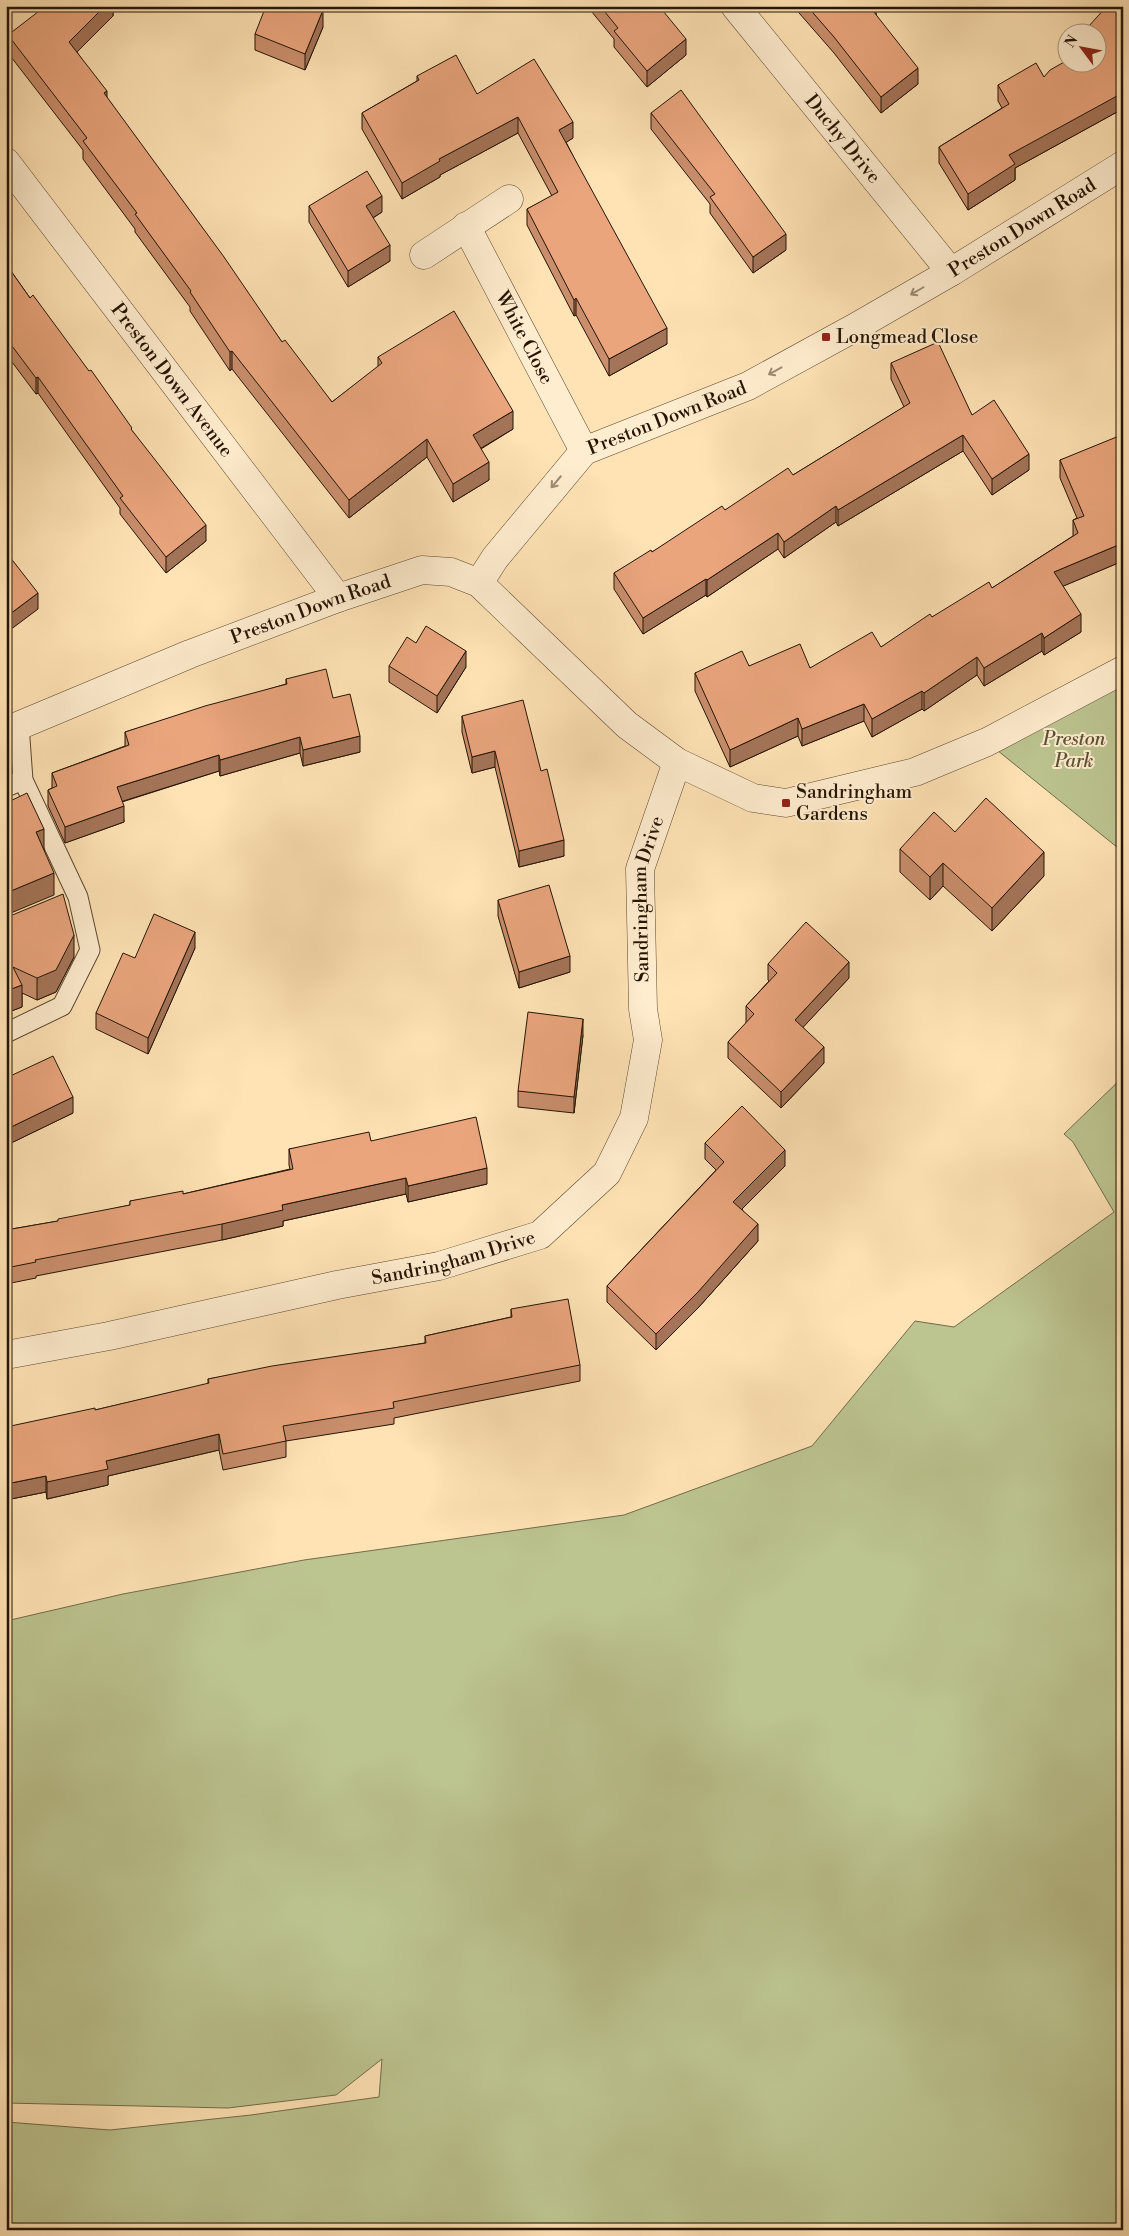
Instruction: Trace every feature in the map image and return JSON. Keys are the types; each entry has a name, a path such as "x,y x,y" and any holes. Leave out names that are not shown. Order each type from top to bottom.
{"street":[{"name":"Duchy Drive","path":"735,6 951,272"},
{"name":"Preston Down Avenue","path":"6,162 338,598"},
{"name":"Preston Down Road","path":"12,728 190,654 338,598 422,570 451,572 479,583 495,558 584,451 748,386 951,272 1123,165"},
{"path":"424,255 509,198"},
{"name":"White Close","path":"466,226 584,451"},
{"path":"479,583 627,725 677,762 753,798 786,803 915,772 987,742 1123,670"},
{"name":"Sandringham Drive","path":"6,1355 109,1336 337,1285 439,1266 540,1235 607,1173 634,1118 648,1040 643,1009 640,869 677,762"}],"lane":[{"path":"6,1033 62,1006 90,950 78,897 15,784 12,728"},
{"path":"60,904 78,897"}],"green space":[{"name":"Preston Park","path":"1123,670 1123,852 987,742"},
{"path":"1123,1077 1123,2230 6,2230 6,2122 110,2130 251,2115 379,2097 382,2059 336,2095 228,2108 6,2103 6,1621 123,1594 304,1560 624,1515 812,1446 915,1321 954,1327 1114,1212 1073,1142 1064,1134"}],"building":[{"path":"50,6 105,6 69,42 107,91 104,93 224,257 282,342 285,340 332,402 382,363 378,357 454,311 513,411 473,435 489,462 453,484 427,439 349,500 232,351 230,352 191,291 135,214 137,213 83,141 87,138 8,35 43,8 45,11"},
{"path":"266,6 312,6 323,10 305,54 255,34"},
{"path":"600,6 659,6 686,39 647,71 614,31 618,28"},
{"path":"807,6 871,6 918,68 881,97"},
{"path":"1107,6 1123,6 1123,89 1117,96 1009,155 1015,164 968,194 939,147 1009,104 998,85 1036,63 1044,77 1056,67 1056,72 1106,72 1106,22 1093,22"},
{"path":"456,55 477,94 534,59 573,122 559,130 667,328 609,359 576,298 574,300 527,209 558,192 518,117 439,159 440,161 402,183 362,113 419,80 417,76"},
{"path":"681,90 786,234 753,257 710,197 715,194 651,113"},
{"path":"367,171 382,196 366,206 390,245 348,271 309,206"},
{"path":"6,264 30,298 33,295 89,371 91,370 131,429 206,525 166,557 120,498 123,496 38,377 36,378 6,338"},
{"path":"938,342 972,415 994,400 1029,454 992,479 963,435 838,510 836,506 784,542 778,533 707,580 643,618 614,573 651,550 652,552 722,506 725,510 788,468 793,475 910,403 891,363"},
{"path":"1119,436 1123,446 1123,543 1054,572 1081,614 1044,638 1042,633 984,668 977,657 924,693 922,691 872,719 864,704 802,729 798,718 730,750 695,673 742,651 749,666 800,644 810,668 872,632 881,647 930,614 932,617 989,582 992,588 1078,533 1073,520 1084,516 1060,460"},
{"path":"6,552 38,593 6,617"},
{"path":"426,626 466,651 437,696 389,666 407,637 416,643"},
{"path":"326,669 333,698 350,694 360,736 303,750 300,737 220,760 219,755 117,787 124,806 65,827 48,790 57,786 52,773 129,745 125,732 205,706 287,684 286,679"},
{"path":"523,700 541,771 547,769 564,840 519,851 495,751 472,757 462,716"},
{"path":"27,793 44,829 36,832 54,873 6,893 6,803"},
{"path":"986,798 1044,852 992,908 943,863 930,877 900,849 934,812 955,832"},
{"path":"549,885 570,956 519,972 498,900"},
{"path":"63,894 74,935 56,970 37,978 13,967 22,985 6,991 6,915 10,916"},
{"path":"154,914 195,932 148,1038 96,1013 123,953 135,958"},
{"path":"806,922 849,962 795,1020 824,1047 781,1092 728,1042 754,1014 746,1006 777,973 768,964"},
{"path":"528,1012 583,1019 574,1097 518,1091"},
{"path":"53,1056 73,1097 9,1128 6,1123 6,1078"},
{"path":"742,1106 785,1150 733,1202 758,1224 698,1292 656,1334 607,1286 724,1162 705,1143"},
{"path":"476,1117 487,1168 408,1186 406,1178 282,1205 283,1210 222,1224 35,1260 36,1262 6,1268 6,1230 130,1205 130,1201 183,1191 183,1194 293,1169 289,1149 369,1132 371,1141"},
{"path":"568,1299 580,1365 393,1402 394,1408 283,1426 286,1441 223,1454 219,1434 106,1461 108,1469 47,1482 46,1476 6,1484 6,1427 95,1408 95,1410 209,1383 208,1379 272,1366 426,1343 425,1336 512,1317 511,1309"}],"place":[{"name":"Longmead Close","path":"826,337"},
{"name":"Sandringham Gardens","path":"786,803"}]}
